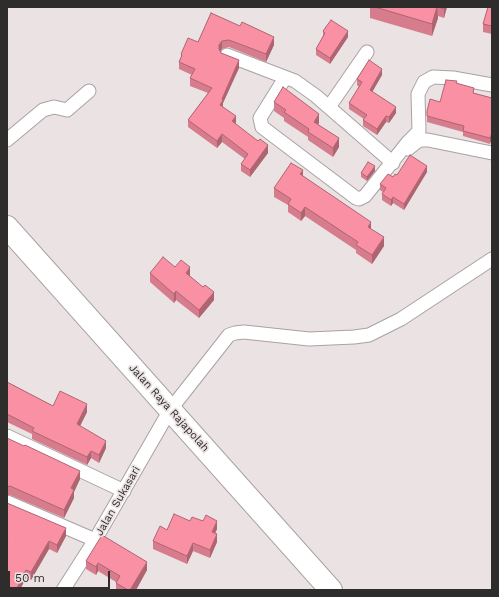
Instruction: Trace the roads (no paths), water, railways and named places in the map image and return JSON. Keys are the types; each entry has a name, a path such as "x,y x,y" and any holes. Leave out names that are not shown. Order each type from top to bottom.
{"highway":[{"name":"Jalan Raya Rajapolah","path":"7,227 331,590"}],"street":[{"path":"329,107 367,52"},
{"path":"227,55 295,81 329,107 392,163"},
{"path":"359,209 408,142 419,131 418,94 424,82 433,77 452,78 492,85"},
{"path":"285,78 260,118 262,127 356,198 363,198 392,163 410,147 423,140 449,143 492,153"},
{"path":"7,140 43,110 54,107 67,110 89,91"},
{"path":"419,131 492,149"},
{"name":"Jalan Sukasari","path":"63,590 95,540 170,410 229,335 244,332 309,339 369,335 401,320 492,259"},
{"path":"7,436 124,491"},
{"path":"7,502 95,540"}]}
